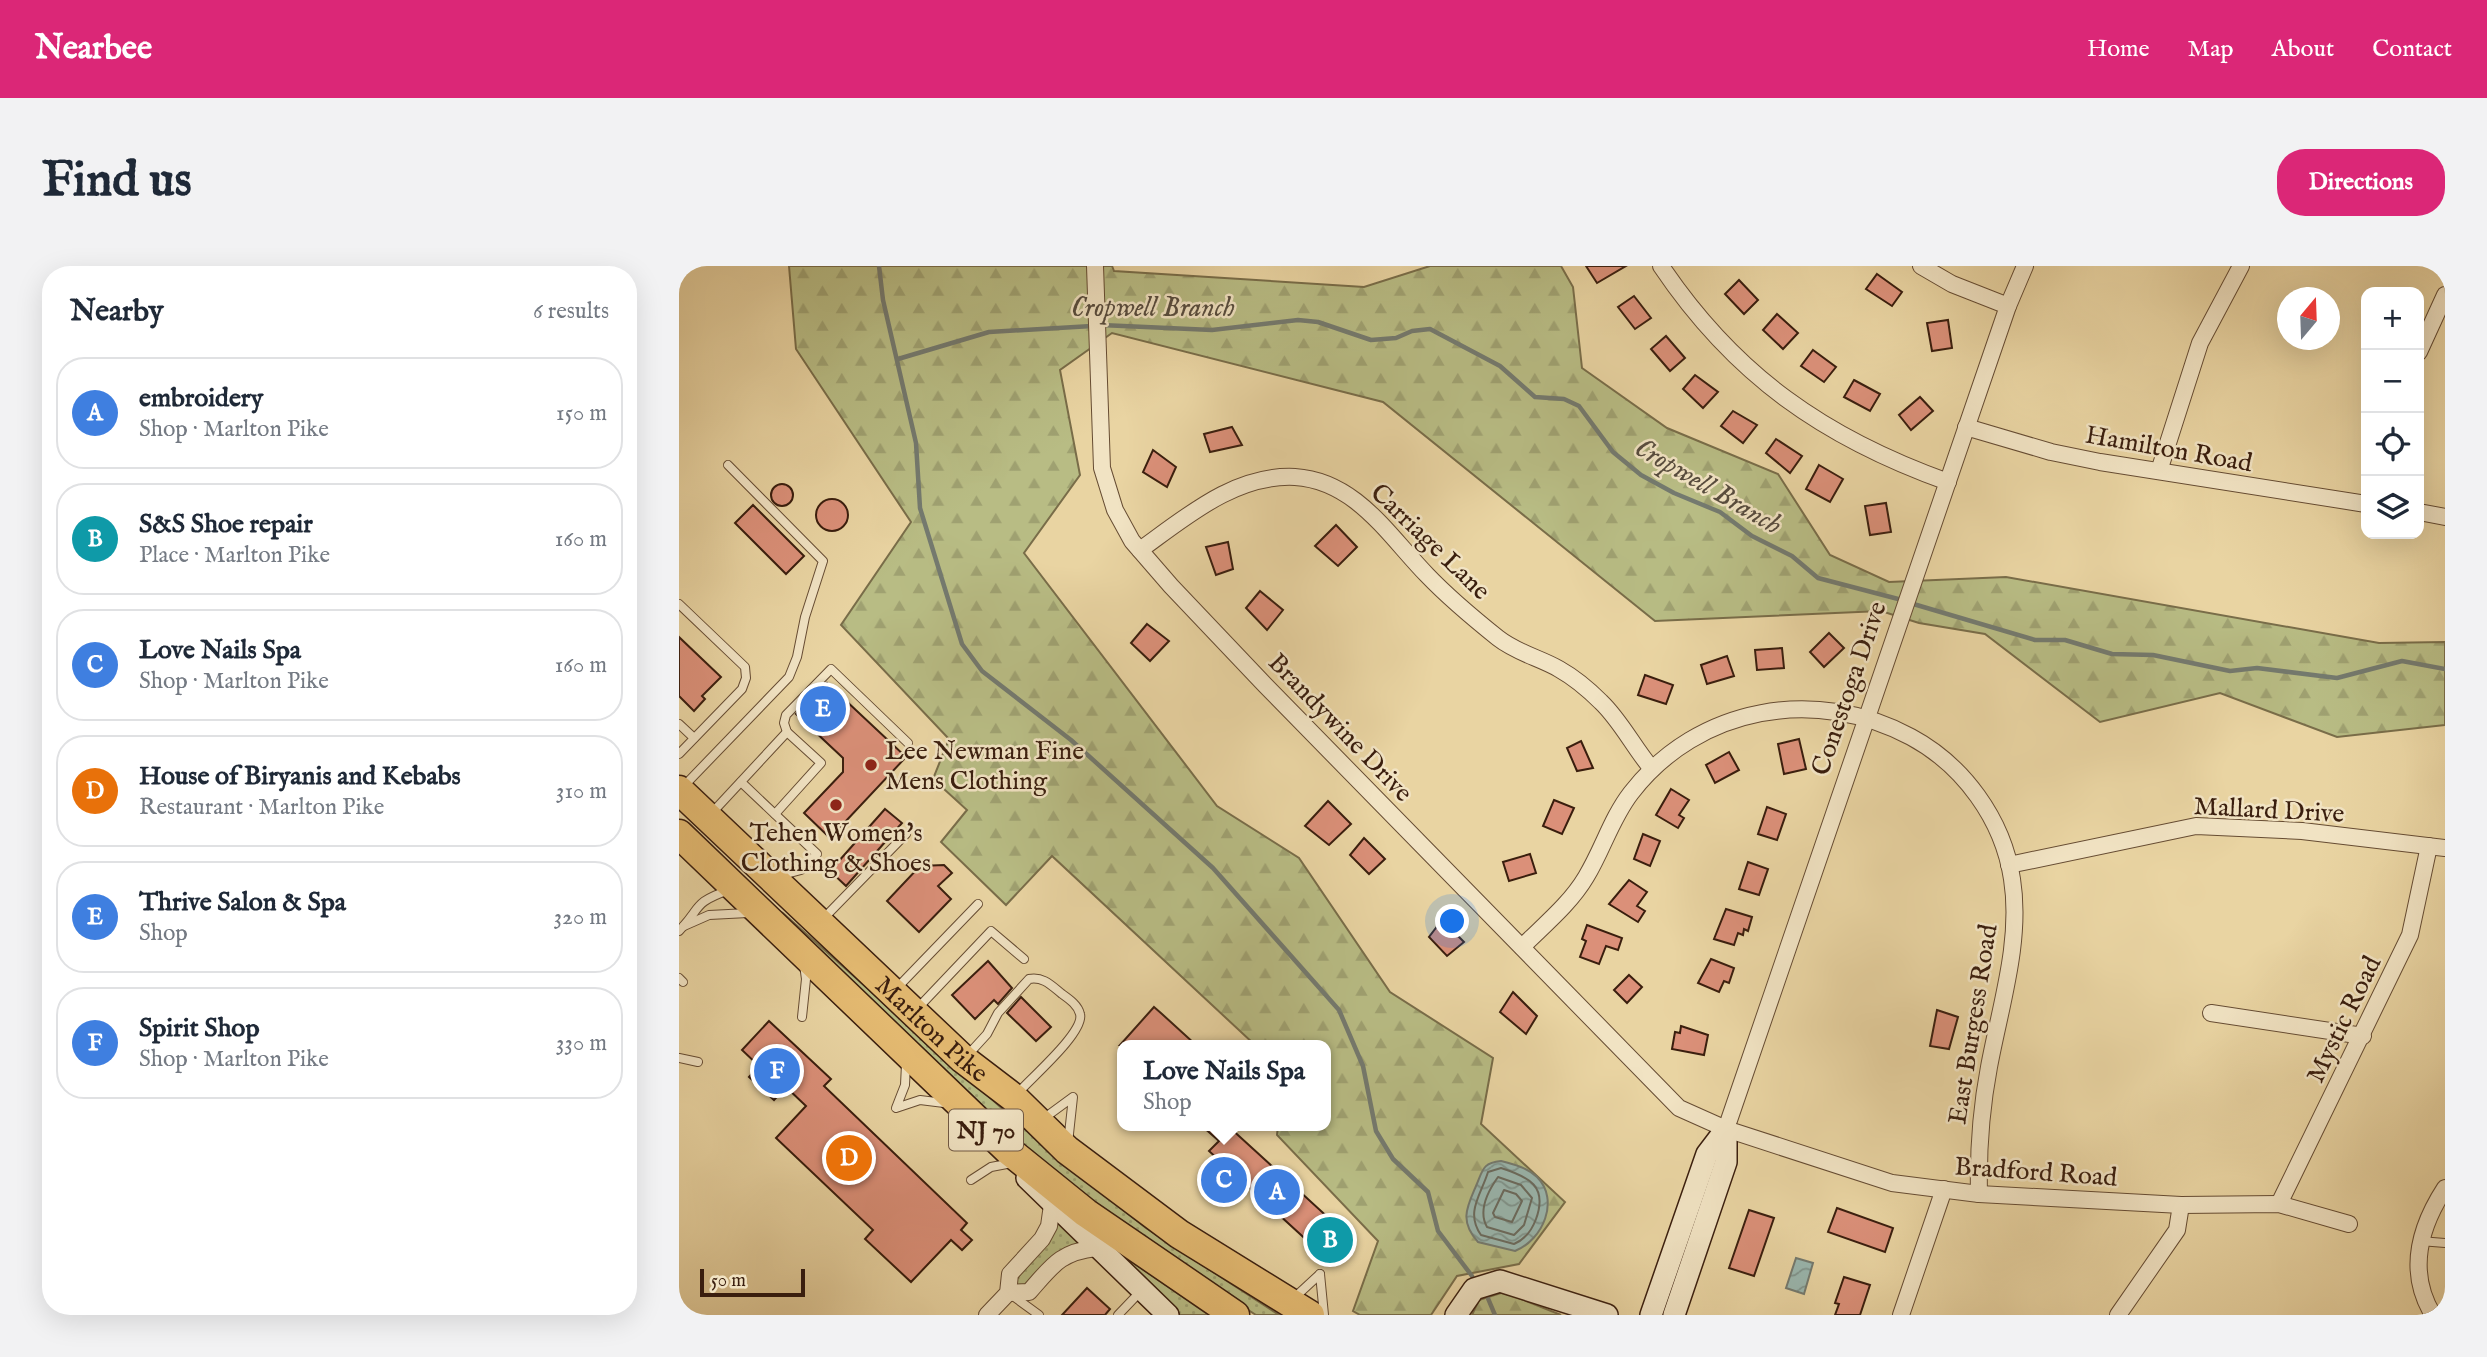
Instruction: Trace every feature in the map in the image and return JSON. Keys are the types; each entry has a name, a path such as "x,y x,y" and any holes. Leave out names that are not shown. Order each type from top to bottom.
{"highway":[{"name":"Marlton Pike","path":"679,790 963,1059 1014,1098 1067,1150 1179,1234 1299,1308"},
{"name":"Marlton Pike","path":"679,834 1021,1165 1235,1315"},
{"path":"735,888 775,893 813,917"}],"street":[{"name":"Brandywine Drive","path":"1095,266 1102,468 1115,510 1140,550 1265,685 1666,1097 1679,1108 1726,1129"},
{"path":"1661,266 1701,319 1733,353 1794,405 1861,447 1910,470 1948,482"},
{"path":"1921,266 1952,284 2007,306"},
{"name":"Conestoga Drive","path":"1651,1315 1707,1154 1726,1129 2007,306 2025,266"},
{"path":"2159,471 2200,342 2241,266"},
{"path":"2420,350 2445,295"},
{"name":"Hamilton Road","path":"1966,427 2052,452 2361,503"},
{"name":"Carriage Lane","path":"1140,550 1208,503 1241,485 1296,477 1332,485 1361,505 1439,587 1501,641 1557,668 1589,691 1615,716 1632,746 1652,769"},
{"path":"2424,513 2445,517"},
{"name":"East Burgess Road","path":"1522,947 1577,891 1614,818 1652,769 1680,746 1714,727 1767,710 1816,708 1894,728 1921,742 1963,775 1975,791 2009,864 2013,880 2012,940 1985,1088 1978,1151 1979,1194"},
{"name":"Mallard Drive","path":"2009,864 2196,826 2302,831 2437,847"},
{"name":"Mystic Road","path":"2279,1204 2410,935 2437,847"},
{"path":"2211,1013 2363,1035"},
{"name":"Conestoga Drive","path":"1674,1315 1726,1162 1726,1129"},
{"name":"Bradford Road","path":"1726,1129 1892,1183 1979,1194 2181,1205 2279,1204 2349,1224"},
{"path":"1021,1165 1052,1205 1167,1315"},
{"path":"2433,1315 2425,1301 2417,1258 2428,1214 2445,1188"},
{"path":"1901,1315 1944,1189"},
{"path":"987,1315 1008,1293 1010,1273 1042,1239 1049,1226 1052,1205"},
{"path":"2118,1315 2177,1230 2181,1205"},
{"path":"1008,1293 1029,1292 1060,1257 1075,1250 1097,1248"},
{"path":"1456,1315 1475,1289 1500,1281 1607,1315"}],"lane":[{"path":"679,790 789,677 823,561 728,465"},
{"path":"679,604 746,671 742,689 679,754"},
{"path":"775,814 821,763 787,732 784,723 786,715 831,669 908,743"},
{"path":"679,724 695,738"},
{"path":"708,818 787,732"},
{"path":"741,782 817,854 810,863 794,873 767,874"},
{"path":"813,917 907,834"},
{"path":"681,929 694,908 712,896 735,888"},
{"path":"893,992 978,904"},
{"path":"681,929 709,915 763,915"},
{"path":"914,1012 991,931 1024,959"},
{"path":"802,952 806,979 802,1017"},
{"path":"963,1059 988,1034 998,1013 1030,979 1043,980 1072,1001 1080,1012 1080,1021 1075,1032 1014,1098"},
{"path":"902,1048 906,1076 896,1108 931,1100 970,1114"},
{"path":"679,1058 698,1062"},
{"path":"1039,1122 1073,1097 1067,1150"},
{"path":"971,1180 991,1167 1021,1165"},
{"path":"2420,1241 2445,1243"},
{"path":"1299,1308 1321,1275 1324,1315"},
{"path":"1118,1315 1142,1290"},
{"path":"1008,1293 1039,1315"}],"green space":[{"path":"789,266 1112,266 1114,271 1364,287 1430,266 1561,266 1573,287 1582,368 1667,428 1778,474 1830,555 1889,582 2006,577 2379,643 2445,642 2445,725 2337,737 2220,693 2100,722 1985,634 1919,623 1881,611 1655,621 1383,402 1112,333 1060,370 1080,475 1024,553 1217,806 1299,858 1390,992 1493,1058 1481,1124 1565,1202 1519,1264 1457,1276 1431,1315 1360,1315 1353,1311 1378,1241 1277,1135 1277,1131 1331,1131 1331,1040 1250,1040 1052,856 1006,905 941,842 967,810 933,779 949,739 841,625 911,522 796,349"},
{"path":"764,903 783,913 1060,1160 1146,1228 1279,1315 1256,1315 1164,1255 1067,1182 965,1099"},
{"path":"1052,1205 1096,1248 1075,1250 1029,1292 1008,1293 1042,1239"},
{"path":"1106,1244 1209,1315 1176,1315"},
{"path":"1504,1292 1561,1315 1472,1315 1479,1300"}],"water":[{"path":"1501,1161 1520,1167 1537,1177 1544,1186 1547,1197 1548,1208 1540,1229 1525,1246 1515,1251 1478,1242 1467,1221 1468,1207 1482,1172 1490,1164"},
{"path":"1796,1258 1813,1263 1804,1294 1786,1288"}],"building":[{"path":"1586,266 1626,266 1597,283"},
{"path":"1877,274 1902,292 1892,306 1866,289"},
{"path":"1739,280 1758,300 1744,314 1725,294"},
{"path":"1634,296 1651,318 1635,329 1618,307"},
{"path":"1777,314 1798,333 1783,349 1763,330"},
{"path":"1948,320 1952,348 1932,351 1927,323"},
{"path":"1666,336 1685,358 1670,371 1651,349"},
{"path":"1813,350 1836,367 1824,382 1801,366"},
{"path":"1695,375 1718,392 1703,408 1683,389"},
{"path":"1854,380 1880,394 1870,411 1844,397"},
{"path":"1920,397 1933,411 1911,430 1899,415"},
{"path":"1733,411 1757,425 1743,443 1721,426"},
{"path":"1232,427 1242,445 1210,452 1204,434"},
{"path":"1776,439 1802,456 1790,473 1766,453"},
{"path":"1153,450 1176,467 1167,487 1143,472"},
{"path":"1819,465 1843,479 1830,502 1806,489"},
{"path":"782,484 790,487 793,495 790,503 782,506 774,503 771,495 774,487"},
{"path":"832,499 843,504 848,515 843,526 832,531 821,526 816,515 821,504"},
{"path":"1886,503 1891,532 1870,535 1865,506"},
{"path":"753,505 804,556 786,574 735,523"},
{"path":"1336,525 1357,547 1338,566 1315,546"},
{"path":"1228,542 1233,569 1216,575 1206,547"},
{"path":"1260,591 1283,610 1267,630 1246,608"},
{"path":"1147,624 1169,641 1150,661 1131,643"},
{"path":"1829,633 1844,648 1824,667 1810,652"},
{"path":"679,637 721,677 702,696 705,699 694,711 679,696"},
{"path":"1782,648 1784,668 1757,670 1755,650"},
{"path":"1727,656 1734,676 1707,684 1701,665"},
{"path":"1645,675 1673,685 1666,704 1638,695"},
{"path":"827,683 906,757 830,838 804,813 843,772 843,758 796,714"},
{"path":"1799,739 1806,769 1784,774 1778,744"},
{"path":"1581,741 1593,768 1577,771 1567,748"},
{"path":"1729,752 1739,770 1715,783 1706,765"},
{"path":"1671,789 1689,800 1679,815 1684,818 1678,828 1656,815"},
{"path":"1554,800 1574,808 1562,834 1543,826"},
{"path":"1328,801 1351,824 1329,845 1305,826"},
{"path":"1767,807 1786,814 1777,840 1758,834"},
{"path":"885,809 902,823 846,886 830,871"},
{"path":"1643,834 1660,841 1650,866 1634,859"},
{"path":"1364,838 1385,859 1369,874 1350,855"},
{"path":"1530,854 1536,873 1509,881 1503,862"},
{"path":"1748,862 1768,869 1759,895 1739,889"},
{"path":"944,865 952,873 938,886 951,899 919,932 887,901 920,866"},
{"path":"1629,880 1647,892 1637,906 1645,911 1638,922 1609,904"},
{"path":"1726,909 1752,917 1748,931 1744,929 1743,935 1738,933 1734,945 1714,939"},
{"path":"1442,920 1464,942 1447,956 1429,937"},
{"path":"1587,925 1622,938 1618,950 1606,946 1599,964 1580,957 1586,941 1582,939"},
{"path":"1711,959 1734,968 1729,983 1724,981 1719,992 1698,983"},
{"path":"988,961 1012,988 998,1004 994,1000 975,1019 952,995"},
{"path":"1629,975 1642,987 1627,1003 1614,990"},
{"path":"1513,992 1537,1016 1526,1034 1500,1012"},
{"path":"1021,997 1051,1027 1036,1041 1007,1013"},
{"path":"1154,1007 1191,1040 1124,1040"},
{"path":"1937,1010 1958,1017 1949,1049 1930,1046"},
{"path":"769,1021 831,1079 824,1086 967,1223 961,1230 972,1240 962,1250 951,1240 911,1282 865,1239 873,1230 776,1138 806,1106 786,1087 774,1100 749,1077 759,1066 742,1050"},
{"path":"1681,1026 1708,1035 1704,1055 1672,1049 1675,1032 1680,1033"},
{"path":"1208,1131 1233,1131 1344,1232 1323,1255 1209,1151 1219,1141"},
{"path":"1837,1208 1893,1228 1885,1252 1828,1232"},
{"path":"1749,1210 1774,1218 1754,1276 1729,1268"},
{"path":"1844,1277 1870,1285 1860,1315 1835,1315 1839,1304 1835,1303"},
{"path":"1087,1288 1110,1309 1105,1315 1062,1315"}],"waterway":[{"path":"879,266 883,300 916,443 920,508 962,644 982,671 1071,740 1213,868 1339,1010 1363,1066 1376,1131 1393,1159 1428,1192 1438,1231 1472,1276"},
{"name":"Cropwell Branch","path":"1101,325 1212,330 1298,320 1318,322 1371,340 1396,338 1412,331 1430,329 1500,366 1535,397 1564,399 1579,406 1613,452 1641,475 1674,493 1720,512 1752,536 1792,556 1818,578 1902,600"},
{"name":"Cropwell Branch","path":"898,359 989,332 1092,326"},
{"name":"Cropwell Branch","path":"1910,603 2035,640 2065,640 2112,654 2153,655 2230,671 2257,668 2337,678 2402,661 2445,669"},
{"path":"1487,1296 1495,1315"}],"place":[{"name":"Thrive Salon & Spa","path":"823,709"},
{"name":"Lee Newman Fine Mens Clothing","path":"871,765"},
{"name":"Tehen Women's Clothing & Shoes","path":"836,805"},
{"name":"Spirit Shop","path":"777,1071"},
{"name":"House of Biryanis and Kebabs","path":"849,1158"},
{"name":"Love Nails Spa","path":"1224,1180"},
{"name":"embroidery","path":"1277,1192"},
{"name":"S&S Shoe repair","path":"1330,1240"}]}
